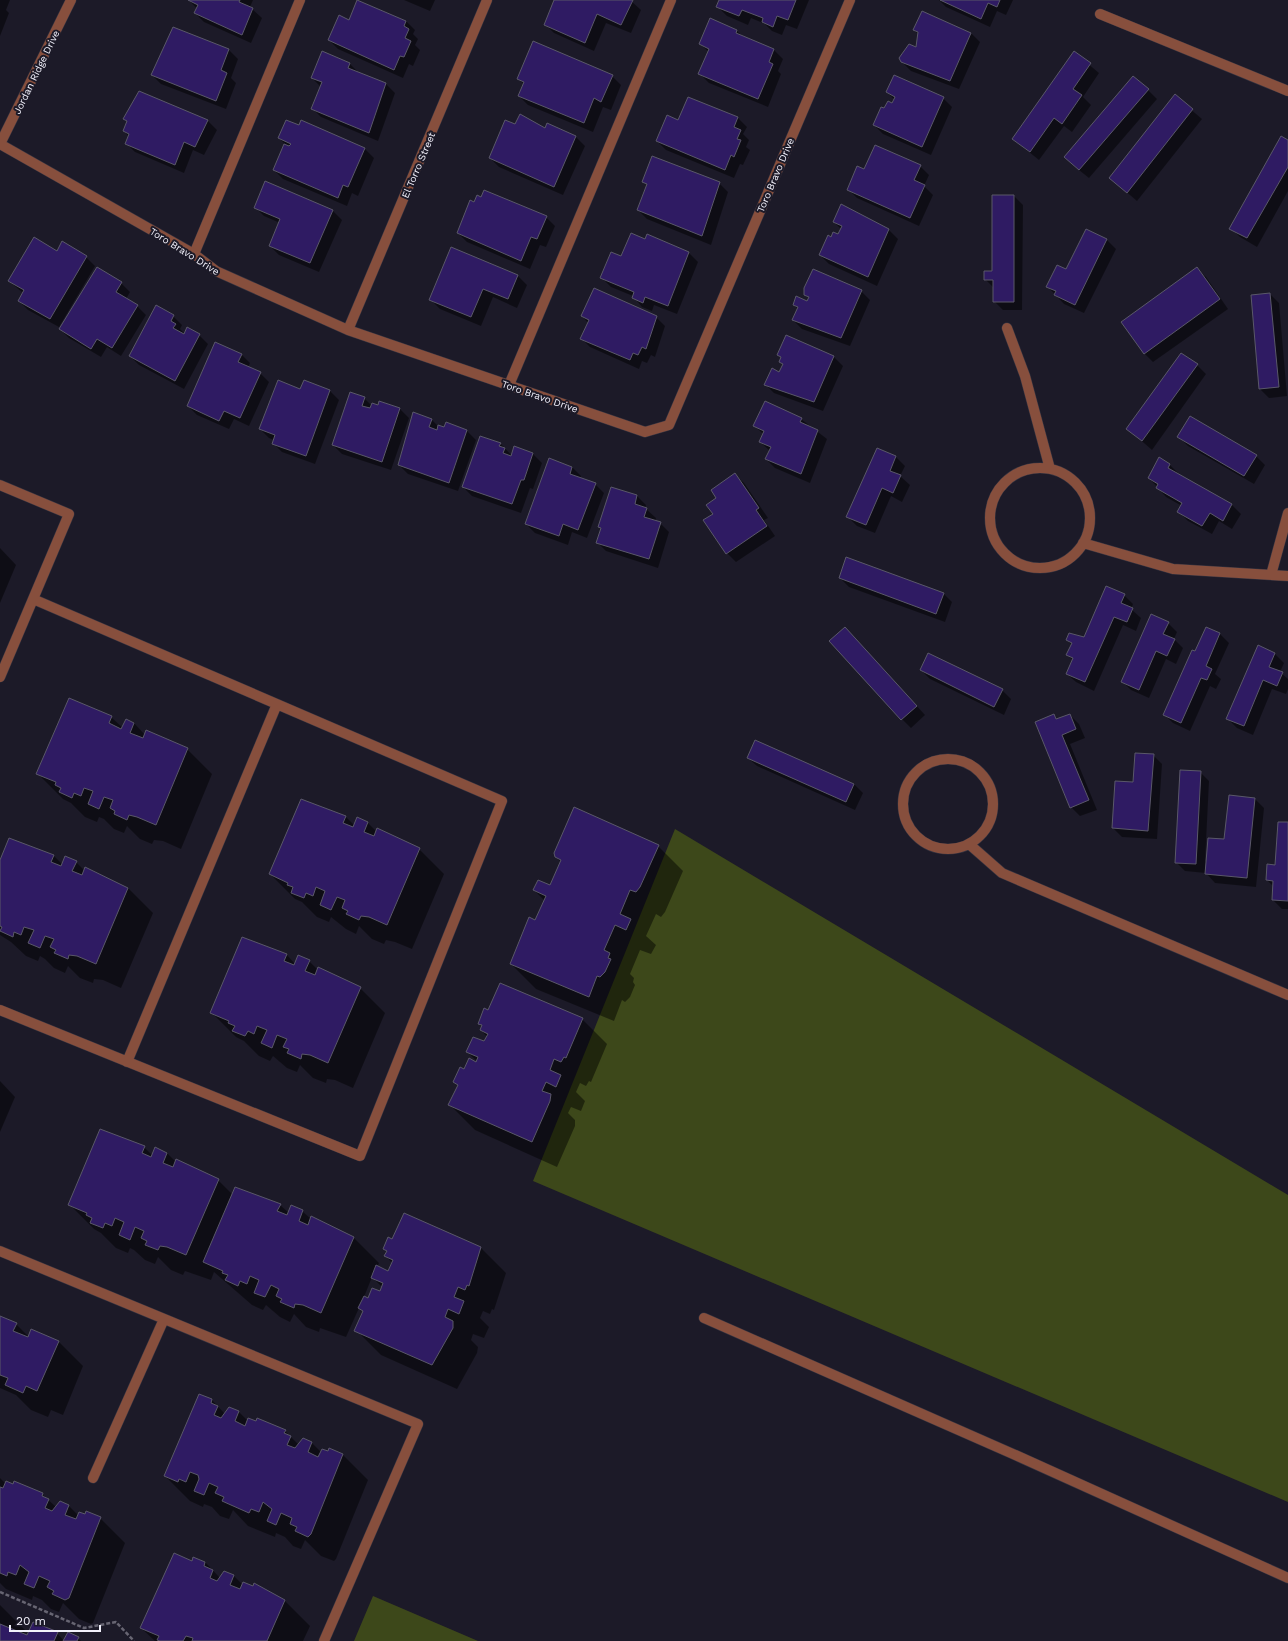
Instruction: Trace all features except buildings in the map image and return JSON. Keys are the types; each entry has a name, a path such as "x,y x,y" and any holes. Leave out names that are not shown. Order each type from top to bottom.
{"street":[{"name":"Jordan Ridge Drive","path":"0,144 71,0"},
{"path":"194,254 300,0"},
{"name":"El Torro Street","path":"348,330 487,0"},
{"path":"509,385 671,0"},
{"name":"Toro Bravo Drive","path":"0,144 194,254 216,271 348,330 645,432 669,425 850,0"},
{"path":"1100,14 1288,91"},
{"path":"1008,328 1024,376 1050,469"},
{"path":"1038,468 1050,469 1069,477 1081,488 1088,502 1091,518 1088,535 1080,550 1067,560 1052,567 1035,568 1019,563 1010,557 995,540 991,524 992,508 998,492 1008,479 1022,471 1038,468"},
{"path":"0,485 69,514 0,677"},
{"path":"1271,575 1288,513"},
{"path":"1083,543 1173,569 1288,576"},
{"path":"0,1010 360,1156 502,801 33,598"},
{"path":"127,1062 277,704"},
{"path":"947,759 962,761 974,768 984,778 991,791 993,806 989,821 981,834 969,844 954,848 939,848 925,843 913,832 906,820 903,806 905,792 908,785 911,779 921,768 933,762 947,759"},
{"path":"969,844 1002,873 1288,995"},
{"path":"0,1251 418,1424 324,1641"},
{"path":"704,1318 1020,1457 1288,1578"},
{"path":"93,1478 164,1319"}],"path":[{"path":"0,1592 84,1628 116,1622 134,1641"}],"green space":[{"path":"675,829 1288,1195 1288,1502 533,1181"},
{"path":"373,1596 478,1641 354,1641"}]}
